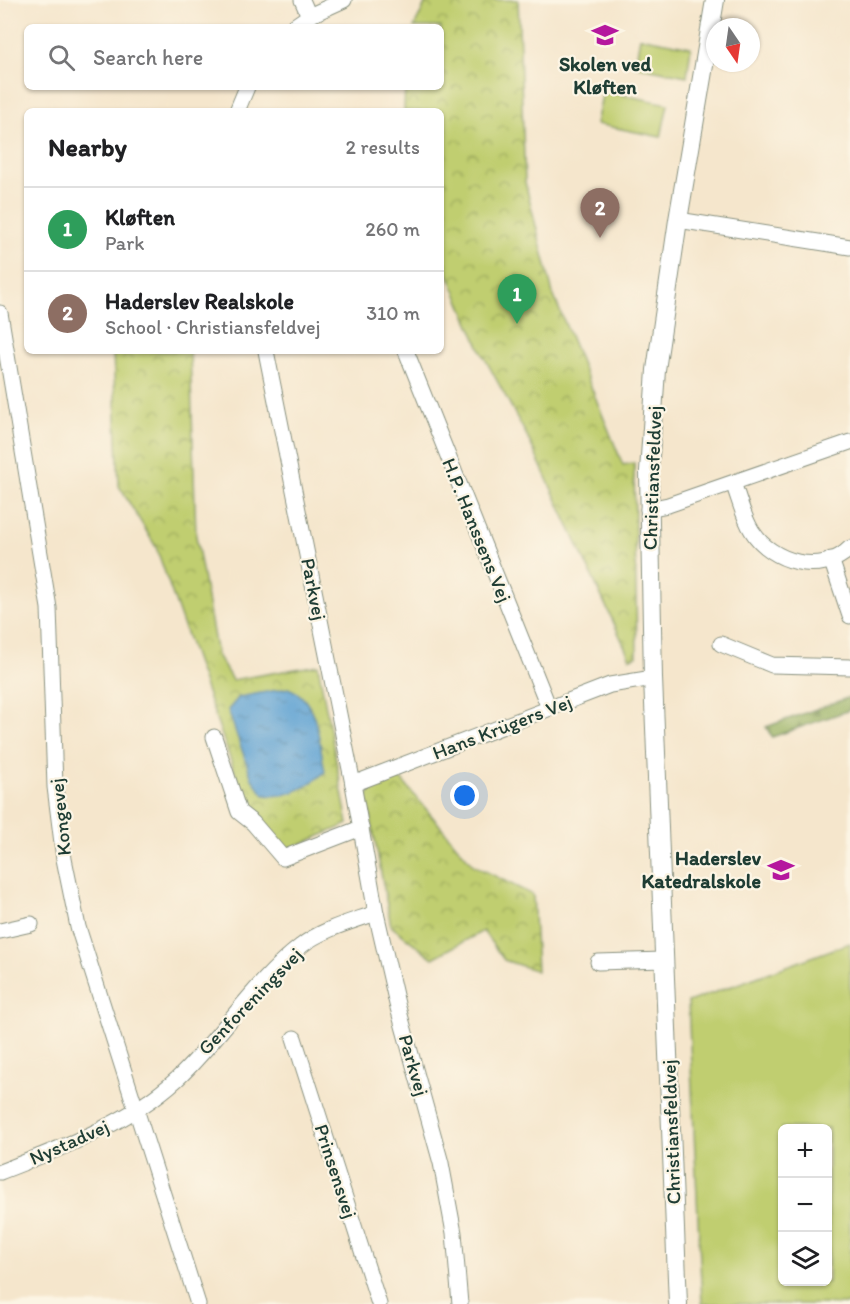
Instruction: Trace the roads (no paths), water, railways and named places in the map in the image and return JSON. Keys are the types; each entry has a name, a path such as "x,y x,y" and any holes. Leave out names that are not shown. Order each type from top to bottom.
{"street":[{"path":"302,0 309,16"},
{"path":"297,24 344,0"},
{"name":"Christiansfeldvej","path":"678,1304 663,960 648,509 656,370 678,220 715,0"},
{"path":"238,108 246,90"},
{"path":"678,220 850,247"},
{"name":"Kongevej","path":"0,313 49,608 55,787 64,859 78,927 198,1304"},
{"name":"Parkvej","path":"267,354 353,784 376,913 397,1004 441,1163 454,1233 460,1304"},
{"name":"H.P. Hanssens Vej","path":"407,354 549,708"},
{"path":"648,509 668,505 850,442"},
{"path":"733,483 750,530 777,556 791,561 813,563 831,559 850,548"},
{"path":"831,559 850,616"},
{"path":"722,644 772,665 850,667"},
{"name":"Hans Krügers Vej","path":"353,784 610,685 653,678"},
{"path":"214,737 239,812 253,823 283,858 361,828"},
{"name":"Genforeningsvej","path":"136,1110 177,1079 274,970 302,945 332,929 376,913"},
{"path":"0,932 31,924"},
{"path":"598,962 663,960"},
{"name":"Prinsensvej","path":"294,1038 379,1304"},
{"name":"Nystadvej","path":"0,1172 52,1151 136,1110"}],"water":[{"path":"288,688 306,702 312,712 325,772 297,791 273,796 264,795 252,779 228,710 239,697"}],"place":[{"name":"Skolen ved Kløften","path":"605,35"},
{"name":"Haderslev Realskole","path":"600,238"},
{"name":"Kløften","path":"517,324"},
{"name":"Haderslev Katedralskole","path":"781,870"}]}
